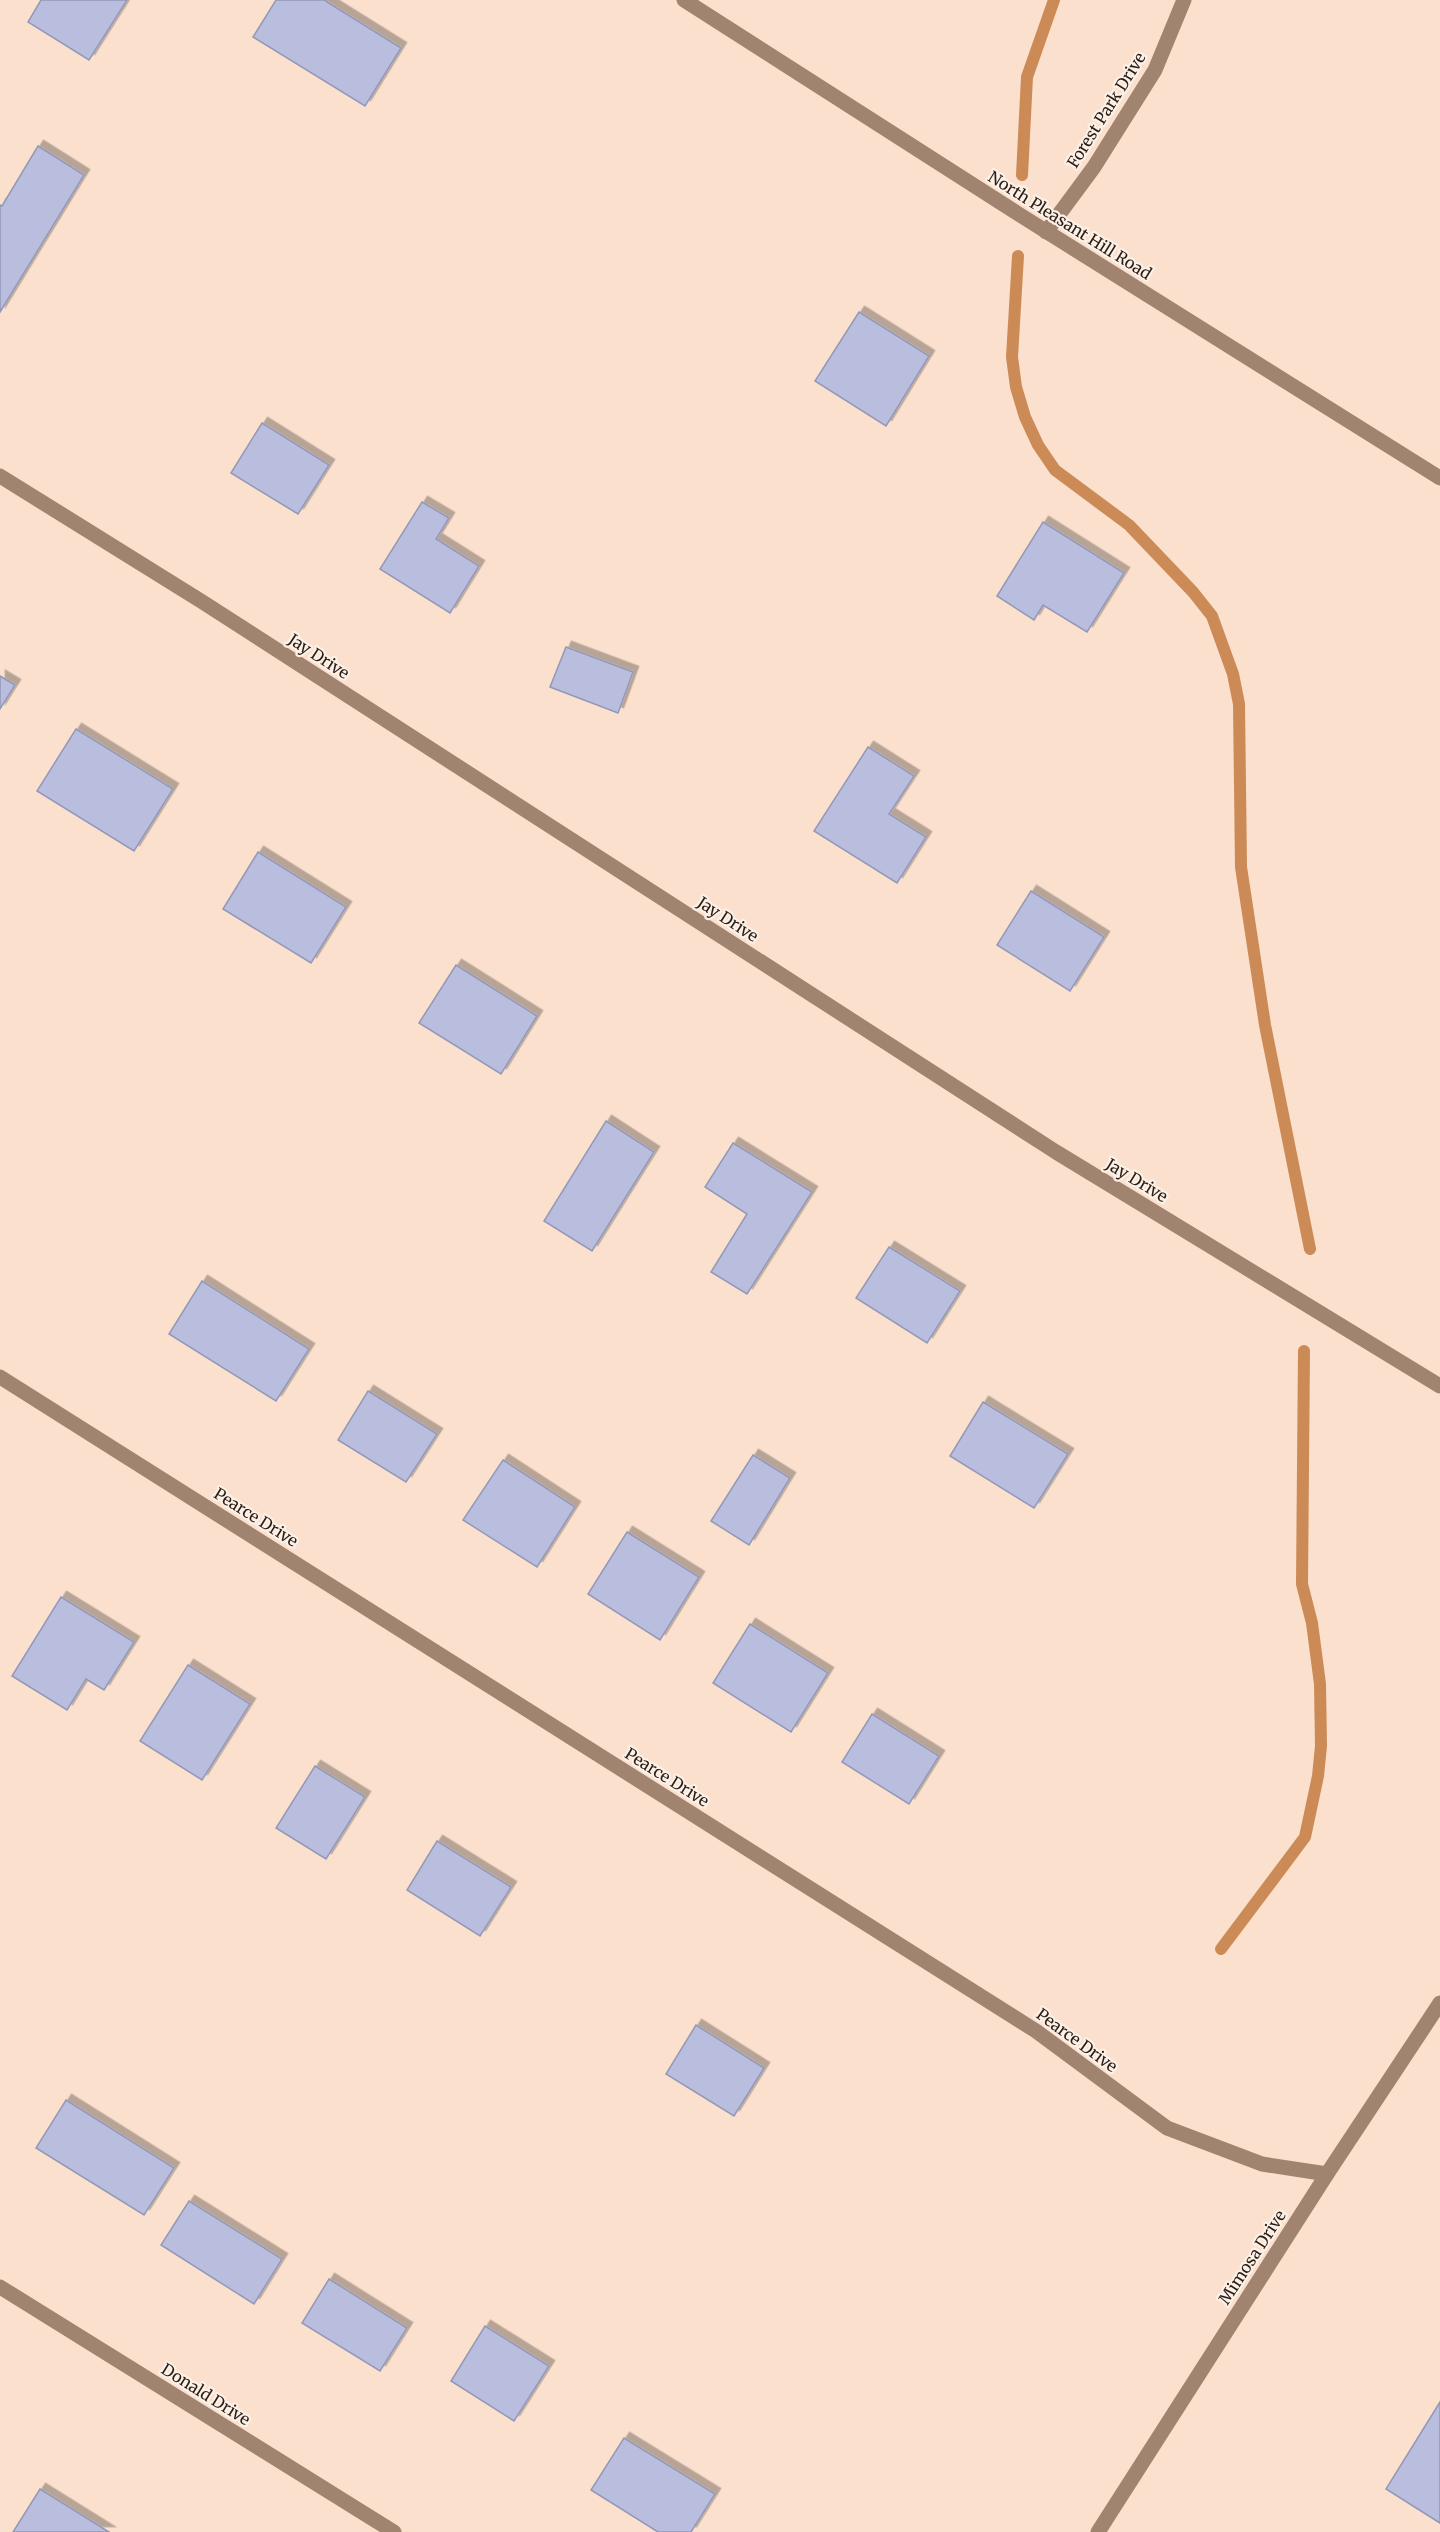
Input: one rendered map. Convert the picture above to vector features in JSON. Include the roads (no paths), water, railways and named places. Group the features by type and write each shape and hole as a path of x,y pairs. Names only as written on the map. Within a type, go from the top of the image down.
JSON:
{"street":[{"name":"North Pleasant Hill Road","path":"684,0 1046,232 1440,478"},
{"name":"Forest Park Drive","path":"1046,232 1094,167 1155,70 1184,0"},
{"name":"Jay Drive","path":"0,476 201,601 1056,1152 1440,1386"},
{"name":"Pearce Drive","path":"0,1377 1036,2031 1167,2128 1262,2164 1327,2174"},
{"name":"Mimosa Drive","path":"1098,2532 1327,2174 1440,2003"},
{"name":"Donald Drive","path":"0,2287 394,2532"}],"waterway":[{"path":"1022,175 1027,77 1054,0"},
{"path":"1018,256 1012,357 1016,387 1025,417 1038,445 1055,470 1129,525 1193,592 1212,616 1233,674 1239,704 1241,867 1265,1025 1310,1249"},
{"path":"1221,1949 1305,1837 1318,1776 1321,1746 1320,1684 1312,1623 1302,1584 1304,1351"}]}
